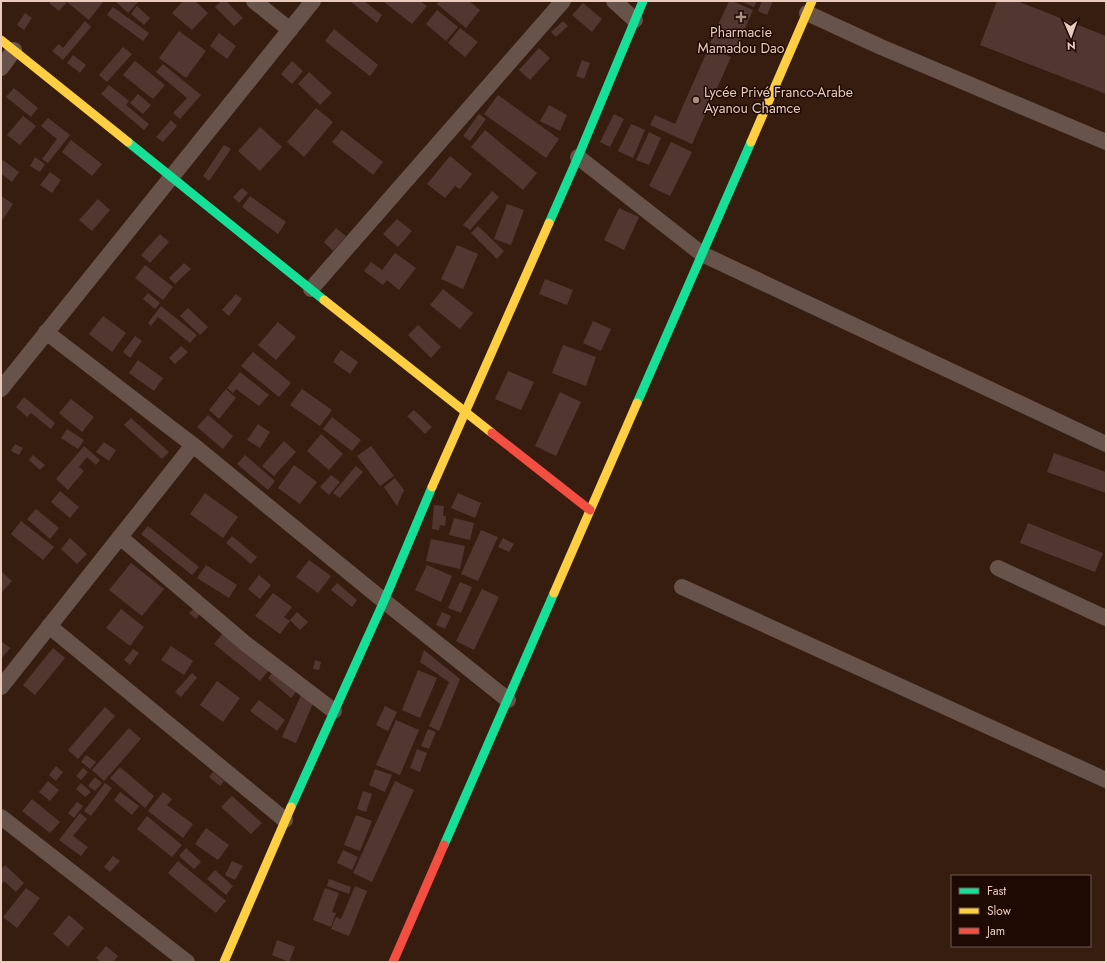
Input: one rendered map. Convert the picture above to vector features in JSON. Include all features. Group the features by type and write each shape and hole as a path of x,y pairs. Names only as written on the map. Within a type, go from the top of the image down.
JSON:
{"street":[{"path":"254,1 290,30"},
{"path":"1,389 313,1"},
{"path":"312,289 563,1"},
{"path":"614,1 635,20"},
{"path":"224,962 285,820 384,601 464,411 578,157 643,1"},
{"path":"393,962 810,7 881,47 1106,142"},
{"path":"1,40 172,178 590,510"},
{"path":"1,68 14,50"},
{"path":"578,157 702,254 1106,444"},
{"path":"46,332 193,445 508,700"},
{"path":"1,687 193,445"},
{"path":"120,537 246,644 334,711"},
{"path":"998,568 1106,618"},
{"path":"682,587 1106,780"},
{"path":"49,626 285,820"},
{"path":"1,817 187,962"}],"building":[{"path":"51,1 103,2 89,20 67,2 59,11 49,3"},
{"path":"115,1 139,1 128,13"},
{"path":"183,1 195,1 208,13 192,30 172,13"},
{"path":"221,1 226,1 243,18 234,26 215,7"},
{"path":"350,1 364,1 382,15 377,23"},
{"path":"420,1 427,6 412,24 384,2"},
{"path":"439,1 469,1 480,10 466,28 437,4"},
{"path":"729,1 753,10 734,54 710,43"},
{"path":"740,1 757,1 754,7"},
{"path":"762,1 773,1 767,15 758,11"},
{"path":"997,1 1017,1 1106,36 1106,94 980,45"},
{"path":"583,3 602,19 592,32 572,15"},
{"path":"137,6 150,18 144,25 131,14"},
{"path":"113,7 149,33 143,41 107,15"},
{"path":"437,10 458,27 446,41 426,24"},
{"path":"25,13 32,18 24,30 17,25"},
{"path":"85,21 91,27 63,60 52,51 59,44 63,48"},
{"path":"563,21 568,26 556,37 551,32"},
{"path":"460,28 478,42 465,57 448,43"},
{"path":"334,29 378,65 370,76 325,41"},
{"path":"179,31 206,51 186,78 159,58"},
{"path":"219,33 236,46 227,59 210,46"},
{"path":"123,47 132,54 107,82 99,75"},
{"path":"709,47 731,57 692,144 650,125 655,115 675,124"},
{"path":"539,48 550,58 530,80 519,70"},
{"path":"73,55 86,65 80,73 67,63"},
{"path":"582,60 590,63 584,79 576,76"},
{"path":"135,61 165,85 153,99 123,75"},
{"path":"292,61 303,71 292,84 281,74"},
{"path":"163,64 201,95 180,119 173,113 187,98 156,72"},
{"path":"309,72 332,93 320,105 298,84"},
{"path":"109,85 129,101 126,105 149,124 144,130 101,94"},
{"path":"14,88 38,108 31,117 6,97"},
{"path":"138,94 151,105 143,114 130,103"},
{"path":"498,95 559,139 546,158 484,114"},
{"path":"549,105 567,115 560,131 540,121"},
{"path":"316,108 333,122 304,157 287,142"},
{"path":"479,114 486,119 470,141 463,136"},
{"path":"614,114 624,119 610,147 600,142"},
{"path":"23,116 36,126 20,145 7,135"},
{"path":"48,118 70,135 48,163 42,159 57,139 41,126"},
{"path":"171,120 177,126 163,142 156,137"},
{"path":"631,124 645,130 633,158 618,151"},
{"path":"260,127 282,147 260,171 238,151"},
{"path":"342,130 383,162 373,175 332,142"},
{"path":"485,130 537,173 523,190 471,147"},
{"path":"649,132 661,138 649,165 636,160"},
{"path":"71,140 102,164 92,176 62,152"},
{"path":"671,142 692,152 670,196 649,186"},
{"path":"224,145 231,149 209,181 203,176"},
{"path":"450,156 472,174 460,189 455,186 445,198 427,184"},
{"path":"35,157 45,164 40,172 30,166"},
{"path":"3,160 19,172 12,182 1,174 1,163"},
{"path":"50,172 61,180 52,193 40,185"},
{"path":"242,188 248,193 239,203 233,197"},
{"path":"492,191 499,197 470,230 463,225"},
{"path":"1,196 13,204 1,222"},
{"path":"250,196 286,222 278,234 242,207"},
{"path":"98,199 110,210 92,231 79,220"},
{"path":"507,204 524,210 511,245 494,239"},
{"path":"619,208 639,217 624,250 604,240"},
{"path":"397,219 412,231 398,247 383,234"},
{"path":"478,226 504,251 497,259 471,233"},
{"path":"336,228 346,236 333,251 324,242"},
{"path":"160,234 169,242 150,263 141,255"},
{"path":"457,245 478,254 463,289 441,279"},
{"path":"395,253 416,268 399,290 387,280 383,285 364,271 371,262 382,270"},
{"path":"184,263 191,269 175,284 169,278"},
{"path":"145,265 173,287 163,300 135,278"},
{"path":"545,279 573,290 567,305 539,294"},
{"path":"443,289 473,313 460,329 430,305"},
{"path":"148,293 160,303 155,309 143,299"},
{"path":"236,294 242,299 229,316 222,310"},
{"path":"161,306 197,335 190,343 158,317 151,326 148,323"},
{"path":"188,308 208,327 200,335 180,316"},
{"path":"103,316 126,333 112,352 89,334"},
{"path":"593,321 611,329 601,351 583,343"},
{"path":"278,322 296,337 276,360 258,345"},
{"path":"418,325 441,347 431,358 408,335"},
{"path":"135,336 142,341 130,358 123,352"},
{"path":"563,345 596,357 586,386 552,373"},
{"path":"181,346 188,352 175,364 169,358"},
{"path":"341,350 358,362 350,374 333,362"},
{"path":"253,352 291,383 279,397 241,366"},
{"path":"138,360 163,378 154,391 129,373"},
{"path":"508,371 534,382 521,410 495,399"},
{"path":"240,372 269,395 259,406 236,389 233,393 227,388"},
{"path":"226,389 236,398 219,419 209,410"},
{"path":"302,389 332,410 320,426 290,405"},
{"path":"560,392 581,402 556,456 535,446"},
{"path":"24,397 55,423 51,429 31,413 27,417 16,407"},
{"path":"71,399 94,417 82,432 59,413"},
{"path":"414,410 432,427 425,434 407,416"},
{"path":"208,415 233,436 223,449 197,427"},
{"path":"332,417 361,440 352,451 323,429"},
{"path":"131,418 169,452 162,459 124,425"},
{"path":"258,424 270,432 260,448 247,440"},
{"path":"67,429 84,440 78,449 61,438"},
{"path":"321,434 343,454 329,470 307,451"},
{"path":"284,441 296,452 274,476 262,466"},
{"path":"104,442 116,450 109,461 96,452"},
{"path":"15,444 23,448 19,455 11,451"},
{"path":"84,446 100,460 96,465 87,457 79,467 84,471 68,490 56,479"},
{"path":"371,446 394,476 380,486 357,456"},
{"path":"1054,453 1106,472 1106,493 1047,472"},
{"path":"33,455 45,465 40,470 29,460"},
{"path":"245,455 275,481 268,490 237,464"},
{"path":"294,465 317,482 300,504 278,488"},
{"path":"356,466 363,472 340,498 333,493"},
{"path":"331,475 340,482 329,495 320,487"},
{"path":"395,478 404,490 397,506 384,487"},
{"path":"60,491 79,507 70,518 51,502"},
{"path":"205,493 238,517 223,538 190,514"},
{"path":"458,493 481,503 475,518 451,508"},
{"path":"434,505 444,506 443,516 446,516 445,526 440,525 439,530 432,529"},
{"path":"36,509 59,528 50,539 27,519"},
{"path":"454,518 474,523 470,540 449,535"},
{"path":"21,521 54,547 43,560 11,534"},
{"path":"1028,523 1103,553 1095,572 1020,543"},
{"path":"148,526 199,567 192,575 141,534"},
{"path":"481,530 498,537 478,581 461,574"},
{"path":"232,536 257,557 251,564 226,543"},
{"path":"70,538 87,554 77,564 61,549"},
{"path":"503,538 514,544 509,552 498,547"},
{"path":"431,539 465,546 460,569 426,561"},
{"path":"309,560 331,576 318,593 296,577"},
{"path":"131,563 164,589 142,616 109,590"},
{"path":"206,565 237,585 229,598 197,578"},
{"path":"427,565 452,576 441,602 415,590"},
{"path":"1,571 12,581 2,592 1,590"},
{"path":"259,575 271,585 260,599 248,589"},
{"path":"460,582 472,587 461,613 448,608"},
{"path":"337,583 357,600 352,607 331,590"},
{"path":"482,589 499,597 474,650 456,641"},
{"path":"273,593 292,607 284,617 290,621 280,634 255,616"},
{"path":"195,607 201,613 196,619 189,613"},
{"path":"121,609 144,627 130,646 106,628"},
{"path":"297,612 308,622 300,630 290,620"},
{"path":"442,612 451,616 445,629 436,625"},
{"path":"223,633 269,670 260,681 214,644"},
{"path":"1,641 10,648 1,659"},
{"path":"171,646 193,661 184,675 161,660"},
{"path":"53,648 65,658 35,695 23,685"},
{"path":"133,649 139,653 130,665 124,660"},
{"path":"424,650 460,679 439,731 429,726 449,682 420,662"},
{"path":"315,660 321,662 319,670 313,669"},
{"path":"418,670 437,678 420,718 402,710"},
{"path":"274,671 297,691 291,698 268,678"},
{"path":"192,673 197,678 181,697 175,692"},
{"path":"217,681 240,698 223,722 200,705"},
{"path":"301,695 314,701 296,743 282,737"},
{"path":"259,700 285,720 277,731 250,711"},
{"path":"385,706 397,712 388,731 376,725"},
{"path":"105,707 115,716 78,759 68,750"},
{"path":"396,720 419,730 400,775 376,765"},
{"path":"129,728 141,739 104,781 92,770"},
{"path":"428,729 436,732 429,749 421,746"},
{"path":"417,749 427,753 420,772 410,768"},
{"path":"86,755 96,762 90,769 81,762"},
{"path":"56,766 63,772 56,781 49,775"},
{"path":"120,767 154,796 145,808 110,778"},
{"path":"83,768 88,772 81,780 76,776"},
{"path":"375,769 392,775 385,792 369,785"},
{"path":"213,772 224,781 220,786 209,777"},
{"path":"95,777 102,783 95,791 88,786"},
{"path":"48,781 59,790 50,801 39,792"},
{"path":"395,781 414,790 372,882 353,873"},
{"path":"81,783 91,792 85,797 76,789"},
{"path":"105,783 112,788 91,816 84,811"},
{"path":"363,791 372,794 366,812 357,809"},
{"path":"120,792 139,806 132,815 114,800"},
{"path":"163,792 172,799 167,805 193,824 183,838 148,811"},
{"path":"232,796 262,823 251,834 221,807"},
{"path":"32,799 60,822 50,833 22,811"},
{"path":"77,802 83,806 74,818 68,813"},
{"path":"80,813 87,819 73,836 88,847 81,856 59,840"},
{"path":"356,815 372,821 360,851 344,845"},
{"path":"147,816 182,845 172,857 137,829"},
{"path":"206,828 229,845 218,860 195,844"},
{"path":"186,848 201,862 194,869 179,856"},
{"path":"343,850 358,857 352,870 337,863"},
{"path":"113,856 120,861 110,872 104,867"},
{"path":"178,861 226,901 216,913 168,873"},
{"path":"232,861 243,866 235,880 225,875"},
{"path":"5,865 24,883 16,892 4,881 1,885 1,869"},
{"path":"215,870 233,886 226,895 207,879"},
{"path":"329,879 351,887 349,894 327,886"},
{"path":"355,886 367,891 349,936 331,929 336,917 341,919"},
{"path":"26,888 40,898 17,928 3,917"},
{"path":"325,888 339,893 332,912 336,913 331,927 313,920"},
{"path":"69,915 84,928 68,947 53,934"},
{"path":"277,940 295,947 289,962 272,955"},
{"path":"106,946 118,956 113,962 101,962 96,958"}],"traffic: fast":[{"path":"549,223 643,1"},
{"path":"128,142 324,300"},
{"path":"637,403 751,142"},
{"path":"291,807 384,601 432,487"},
{"path":"444,845 554,593"}],"traffic: slow":[{"path":"751,142 812,1"},
{"path":"1,40 128,142"},
{"path":"432,487 549,223"},
{"path":"324,300 492,433"},
{"path":"554,593 637,403"},
{"path":"224,962 291,807"}],"traffic: jam":[{"path":"492,433 590,510"},
{"path":"393,962 444,845"}],"place":[{"name":"Pharmacie Mamadou Dao","path":"741,17"},
{"name":"Lycée Privé Franco-Arabe Ayanou Chamce","path":"696,100"}]}
